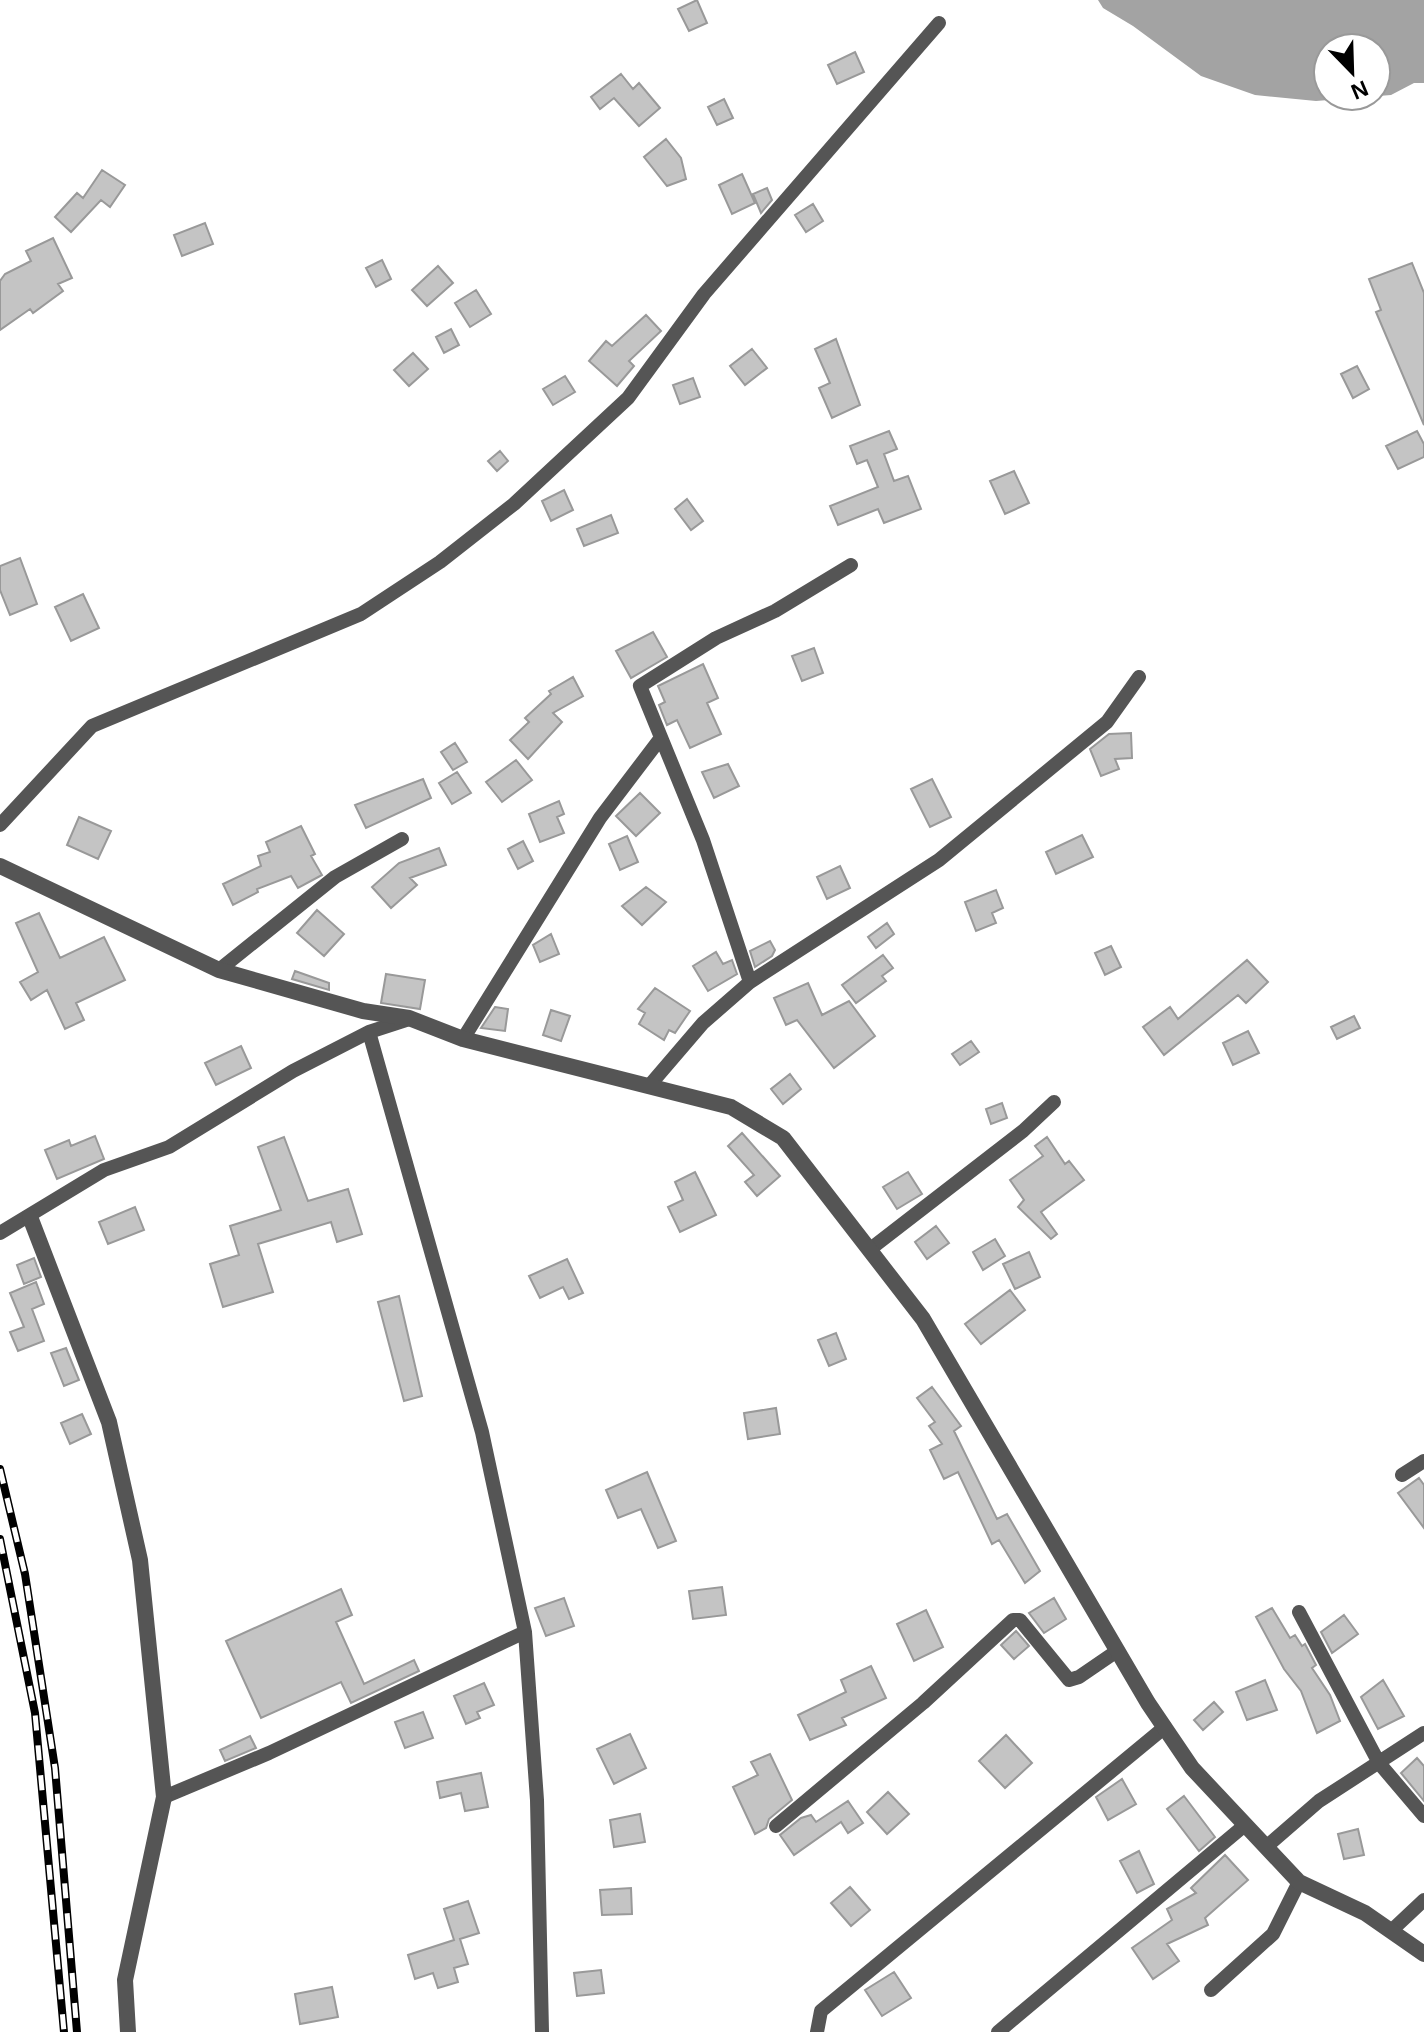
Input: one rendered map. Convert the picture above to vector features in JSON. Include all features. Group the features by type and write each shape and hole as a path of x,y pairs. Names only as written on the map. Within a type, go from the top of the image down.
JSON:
{"street":[{"path":"0,825 92,726 361,614 440,562 514,504 628,398 704,294 939,23"},
{"path":"750,982 703,840 640,686 716,638 775,611 851,565"},
{"path":"649,1086 703,1023 750,982 939,860 1107,722 1139,677"},
{"path":"463,1039 600,818 660,739"},
{"path":"219,970 335,877 402,839"},
{"path":"0,866 219,970 363,1011 409,1018 463,1039 731,1107 783,1138 923,1319 1117,1651 1192,1768 1299,1882 1365,1913 1424,1954"},
{"path":"0,1233 104,1170 169,1147 293,1071 369,1032 409,1018"},
{"path":"369,1032 482,1432 525,1632 537,1800 542,2032"},
{"path":"869,1250 1023,1131 1054,1102"},
{"path":"30,1217 109,1422 140,1560 164,1797 125,1980 128,2032"},
{"path":"1402,1475 1424,1461"},
{"path":"1299,1612 1379,1763 1424,1816"},
{"path":"776,1826 923,1703 1013,1620 1020,1620 1069,1680 1079,1677 1117,1651"},
{"path":"164,1797 269,1753 525,1632"},
{"path":"817,2032 821,2011 1165,1727"},
{"path":"1266,1847 1319,1801 1424,1733"},
{"path":"998,2032 1245,1825"},
{"path":"1211,1990 1273,1934 1299,1882"},
{"path":"1391,1931 1424,1900"}],"shaded area":[{"path":"1098,0 1424,0 1424,83 1414,83 1392,94 1392,32 1312,32 1312,101 1255,95 1201,76 1103,8"}],"building":[{"path":"697,0 707,23 689,31 678,9"},
{"path":"855,52 864,72 837,84 828,65"},
{"path":"621,74 633,89 639,83 660,108 639,126 614,98 600,109 591,97"},
{"path":"724,99 733,118 717,125 708,107"},
{"path":"666,139 681,158 686,179 667,186 644,157"},
{"path":"102,170 125,185 110,207 101,200 71,232 55,217 77,193 83,198"},
{"path":"742,174 755,203 732,214 719,185"},
{"path":"767,188 772,200 761,213 753,194"},
{"path":"813,204 823,221 806,232 795,215"},
{"path":"205,223 213,244 182,256 174,235"},
{"path":"53,238 72,278 58,284 63,291 33,313 30,309 0,330 0,281 5,274 31,261 26,251"},
{"path":"382,260 391,279 376,287 366,268"},
{"path":"1412,263 1424,293 1424,425 1376,312 1381,310 1369,279"},
{"path":"438,266 453,283 427,306 412,290"},
{"path":"476,290 491,314 470,327 455,303"},
{"path":"646,315 661,331 629,361 634,366 617,386 589,361 606,341 612,346"},
{"path":"451,329 459,345 444,353 436,337"},
{"path":"836,339 860,405 832,418 819,388 830,383 815,349"},
{"path":"752,349 767,368 745,385 730,366"},
{"path":"413,353 428,369 409,386 394,370"},
{"path":"1357,366 1369,389 1353,398 1341,374"},
{"path":"565,376 575,392 553,405 543,389"},
{"path":"693,378 700,397 680,404 673,385"},
{"path":"889,431 897,449 884,454 894,481 908,476 921,509 884,523 878,509 838,525 830,506 878,487 867,460 857,464 850,446"},
{"path":"1417,431 1424,444 1424,457 1398,469 1386,446"},
{"path":"500,451 508,461 497,471 488,461"},
{"path":"1014,471 1029,503 1005,514 990,481"},
{"path":"564,490 573,510 551,521 542,501"},
{"path":"687,499 703,521 691,530 675,509"},
{"path":"611,515 618,533 584,546 577,529"},
{"path":"20,558 37,604 10,615 0,590 0,566"},
{"path":"83,594 99,628 71,641 55,607"},
{"path":"653,632 667,657 631,678 616,651"},
{"path":"814,648 823,673 802,681 792,656"},
{"path":"703,664 718,698 707,703 721,734 690,748 677,720 667,725 659,705 665,702 658,686"},
{"path":"573,677 583,696 553,713 562,722 528,759 510,740 529,722 525,718 551,694 549,691"},
{"path":"1131,733 1132,758 1115,759 1119,769 1101,776 1090,749 1109,734"},
{"path":"455,743 467,762 453,770 441,752"},
{"path":"516,760 532,780 502,802 486,782"},
{"path":"728,764 739,786 714,798 702,772"},
{"path":"457,772 471,793 452,804 439,783"},
{"path":"423,779 431,798 366,828 355,805"},
{"path":"932,779 951,817 930,827 911,789"},
{"path":"640,793 660,813 636,836 616,816"},
{"path":"559,801 564,814 557,817 564,833 540,842 529,814"},
{"path":"79,817 111,831 98,859 67,845"},
{"path":"301,826 315,854 311,856 322,875 298,888 291,876 257,889 258,892 233,905 223,884 261,866 258,856 270,852 266,842"},
{"path":"1082,835 1093,857 1056,874 1046,852"},
{"path":"627,836 638,862 620,870 609,844"},
{"path":"523,841 533,861 518,869 508,849"},
{"path":"439,848 446,865 410,878 417,885 391,908 372,887 399,863"},
{"path":"840,866 850,888 827,899 817,877"},
{"path":"646,887 666,902 642,925 622,906"},
{"path":"996,890 1003,908 992,913 996,923 976,931 965,902"},
{"path":"317,910 344,934 324,956 297,933"},
{"path":"39,913 60,958 104,937 125,980 76,1003 84,1020 65,1029 47,990 31,1000 20,982 38,972 16,923"},
{"path":"887,923 894,934 876,948 868,937"},
{"path":"551,934 559,954 540,962 533,945"},
{"path":"770,941 775,950 772,956 755,967 750,951"},
{"path":"1111,946 1121,967 1105,975 1095,953"},
{"path":"716,952 723,964 732,960 737,974 708,991 693,966"},
{"path":"883,955 893,968 882,976 886,981 856,1003 842,985"},
{"path":"1247,960 1268,982 1246,1003 1238,995 1164,1055 1143,1027 1170,1007 1178,1019"},
{"path":"295,971 329,983 329,990 292,979"},
{"path":"386,974 425,980 420,1009 381,1003"},
{"path":"808,983 822,1015 849,1001 875,1036 834,1068 797,1020 786,1025 774,998"},
{"path":"655,988 690,1011 675,1033 669,1030 664,1040 639,1024 645,1013 638,1009"},
{"path":"495,1007 508,1009 505,1031 481,1028"},
{"path":"551,1010 570,1016 561,1041 543,1035"},
{"path":"1354,1016 1360,1028 1337,1039 1331,1027"},
{"path":"1248,1031 1259,1053 1233,1065 1223,1043"},
{"path":"971,1041 979,1052 960,1065 952,1054"},
{"path":"241,1046 251,1068 216,1085 205,1063"},
{"path":"790,1074 801,1089 783,1104 771,1089"},
{"path":"1002,1103 1007,1118 991,1124 986,1109"},
{"path":"742,1133 780,1176 757,1196 745,1182 754,1175 728,1146"},
{"path":"95,1136 104,1159 57,1179 45,1150 69,1140 71,1146"},
{"path":"284,1137 308,1201 348,1189 362,1234 337,1242 331,1222 258,1244 273,1292 223,1307 210,1264 239,1255 230,1226 281,1210 258,1147"},
{"path":"1047,1137 1065,1164 1069,1161 1084,1180 1041,1212 1057,1234 1051,1239 1018,1207 1024,1200 1010,1180 1043,1156 1035,1146"},
{"path":"695,1172 716,1215 680,1232 668,1207 683,1200 675,1182"},
{"path":"908,1172 922,1194 897,1209 883,1187"},
{"path":"135,1207 144,1230 108,1244 99,1222"},
{"path":"936,1226 949,1243 927,1259 915,1242"},
{"path":"995,1239 1005,1256 983,1270 973,1252"},
{"path":"1029,1252 1040,1277 1015,1289 1003,1264"},
{"path":"34,1258 41,1277 24,1284 17,1265"},
{"path":"567,1259 583,1293 569,1299 563,1287 540,1298 529,1276"},
{"path":"36,1282 44,1304 32,1309 44,1341 18,1351 10,1332 24,1327 10,1293"},
{"path":"1010,1290 1025,1310 981,1344 965,1324"},
{"path":"399,1296 422,1396 404,1401 378,1302"},
{"path":"836,1333 846,1359 829,1366 818,1340"},
{"path":"66,1348 79,1380 64,1386 51,1353"},
{"path":"932,1387 961,1426 954,1431 997,1519 1007,1514 1040,1571 1025,1583 999,1540 992,1544 958,1472 944,1479 930,1450 942,1444 929,1426 935,1422 917,1398"},
{"path":"776,1408 780,1434 748,1439 744,1413"},
{"path":"82,1414 91,1434 70,1444 61,1423"},
{"path":"647,1472 676,1541 658,1548 641,1509 618,1518 606,1490"},
{"path":"1419,1478 1424,1485 1424,1528 1398,1493"},
{"path":"722,1587 726,1615 693,1619 689,1591"},
{"path":"341,1589 352,1615 336,1622 364,1684 414,1660 419,1671 351,1703 341,1682 261,1718 226,1641"},
{"path":"564,1598 574,1626 546,1636 535,1608"},
{"path":"1054,1598 1066,1619 1044,1633 1029,1613"},
{"path":"1272,1608 1290,1638 1295,1635 1302,1646 1305,1644 1316,1665 1312,1668 1330,1695 1340,1721 1317,1733 1301,1691 1284,1669 1256,1617"},
{"path":"926,1610 943,1647 914,1661 897,1624"},
{"path":"1344,1615 1358,1634 1332,1653 1321,1632"},
{"path":"1016,1631 1029,1646 1014,1659 1001,1645"},
{"path":"871,1666 886,1698 842,1718 846,1725 810,1740 798,1715 846,1692 841,1680"},
{"path":"1265,1680 1277,1710 1247,1720 1236,1692"},
{"path":"1383,1680 1404,1716 1378,1729 1361,1697"},
{"path":"484,1683 494,1705 477,1712 480,1718 466,1724 454,1696"},
{"path":"1214,1702 1223,1712 1203,1730 1194,1720"},
{"path":"423,1712 433,1738 405,1748 395,1722"},
{"path":"630,1734 646,1768 614,1784 597,1749"},
{"path":"1006,1735 1032,1763 1005,1788 979,1761"},
{"path":"250,1736 256,1748 225,1761 220,1750"},
{"path":"770,1754 792,1800 769,1819 766,1828 755,1834 733,1787 758,1775 751,1762"},
{"path":"1417,1758 1424,1766 1424,1801 1401,1773"},
{"path":"481,1773 488,1807 465,1811 461,1793 440,1798 437,1782"},
{"path":"1122,1779 1136,1804 1108,1820 1096,1797"},
{"path":"888,1792 909,1814 887,1834 867,1812"},
{"path":"1184,1796 1215,1837 1199,1851 1167,1809"},
{"path":"848,1801 863,1823 848,1833 841,1822 794,1855 780,1835 801,1818 811,1815 816,1822"},
{"path":"640,1814 645,1842 614,1847 610,1820"},
{"path":"1358,1829 1364,1855 1344,1859 1338,1834"},
{"path":"1139,1851 1154,1884 1137,1893 1120,1861"},
{"path":"1225,1855 1248,1880 1205,1918 1208,1925 1167,1944 1179,1961 1153,1979 1132,1948 1172,1920 1167,1909 1196,1893 1191,1888"},
{"path":"850,1887 870,1910 851,1926 831,1903"},
{"path":"631,1888 632,1914 602,1915 600,1890"},
{"path":"468,1901 479,1933 460,1939 468,1964 454,1968 458,1982 438,1988 433,1973 415,1979 408,1955 454,1940 444,1909"},
{"path":"601,1970 604,1993 577,1996 574,1973"},
{"path":"894,1972 911,1998 882,2016 865,1990"},
{"path":"332,1987 338,2017 300,2024 295,1994"}],"railway":[{"path":"0,1469 25,1574 55,1768 77,2032"},
{"path":"0,1539 35,1713 64,2032"}]}
